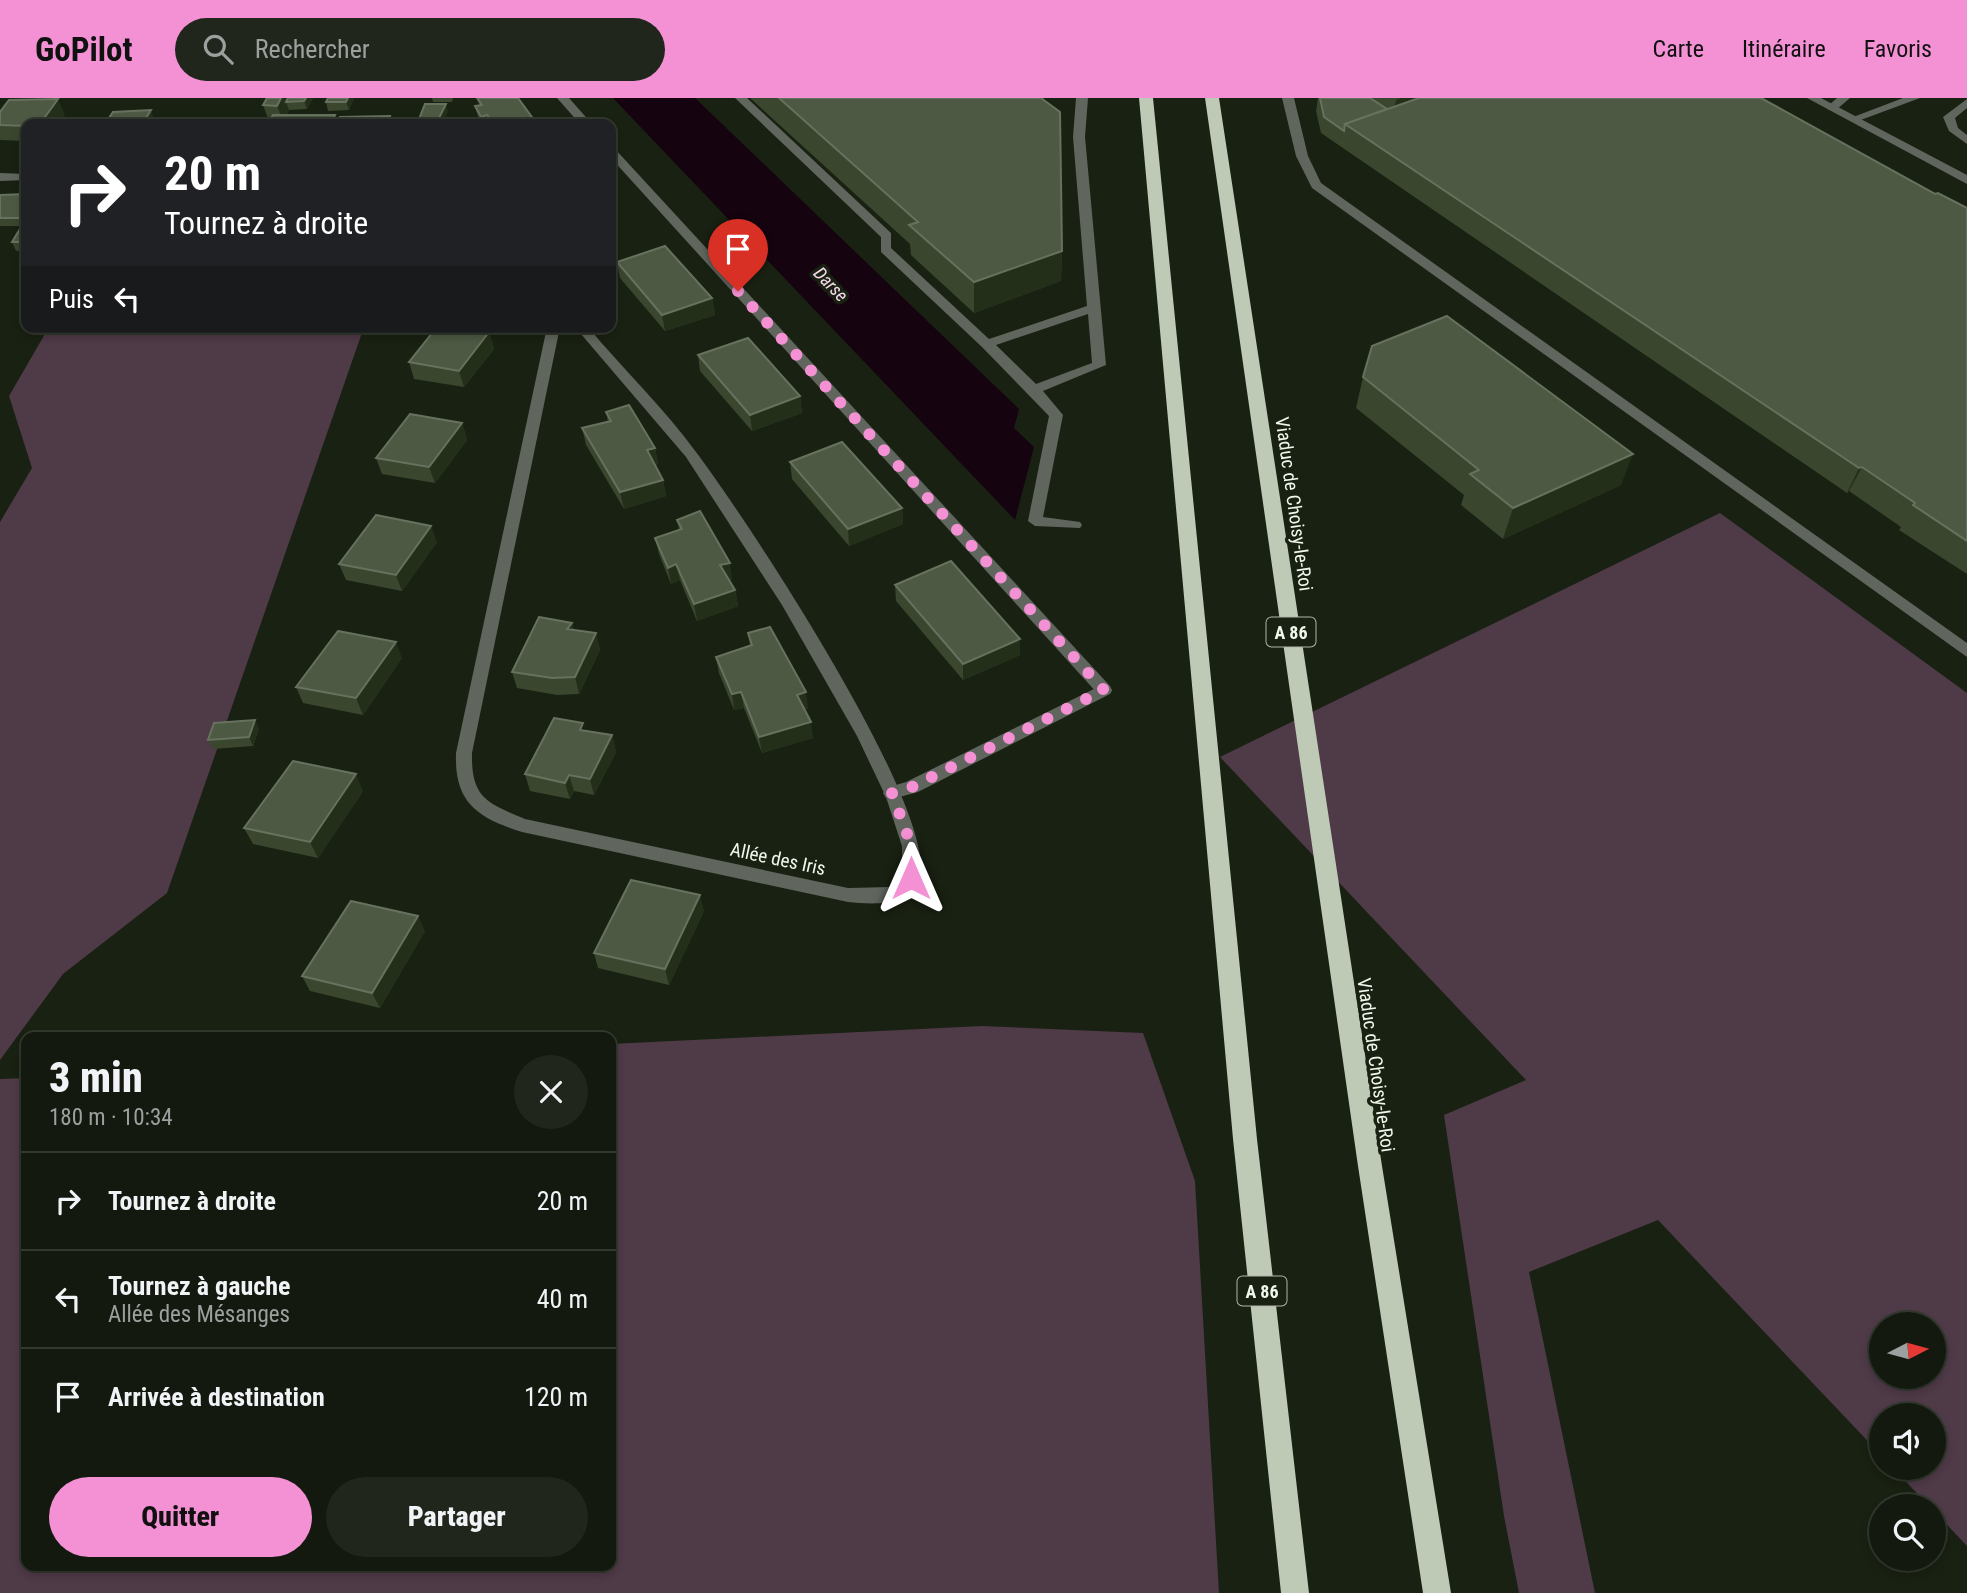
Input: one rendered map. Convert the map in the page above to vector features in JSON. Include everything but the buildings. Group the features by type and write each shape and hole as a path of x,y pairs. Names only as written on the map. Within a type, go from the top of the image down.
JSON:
{"highway":[{"name":"A 86","path":"1146,98 1247,1152 1295,1593"},
{"name":"Viaduc de Choisy-le-Roi","path":"1212,98 1370,1166 1437,1593"}],"street":[{"path":"562,98 581,119"},
{"path":"740,98 887,236 885,249 987,344 1056,415 1035,521 1074,525"},
{"path":"1034,390 1099,365 1079,136 1082,98"},
{"path":"1288,98 1302,156 1316,185 1967,651"},
{"path":"1814,98 1967,180"},
{"path":"1832,108 1844,98"},
{"path":"1854,119 1914,98"},
{"path":"1967,102 1949,117 1953,129 1967,141"},
{"path":"616,156 1104,690 912,787 892,793"},
{"path":"0,177 21,177"},
{"path":"987,344 1094,308"},
{"name":"Allée des Iris","path":"553,333 464,753 462,776 472,799 486,809 522,825 848,895 894,894 905,887 911,878 913,850 892,793 839,687 694,458 585,333"}],"shaded area":[{"path":"46,333 362,333 167,893 63,974 0,1060 0,522 32,468 9,396"},
{"path":"1720,513 1967,693 1967,1546 1946,1524 1946,1494 1918,1494 1904,1480 1946,1480 1946,1403 1869,1403 1869,1442 1658,1220 1529,1272 1595,1593 1519,1593 1504,1516 1444,1115 1526,1080 1220,757"},
{"path":"982,1026 1143,1033 1195,1181 1219,1593 0,1593 0,1079 21,1078 21,1571 616,1571 616,1044"}],"water":[{"name":"Darse","path":"613,98 695,98 1019,409 1014,428 1034,447 1015,520"}],"route":[{"path":"738,291 1104,690 912,787 892,793 913,850 911,878"}]}
